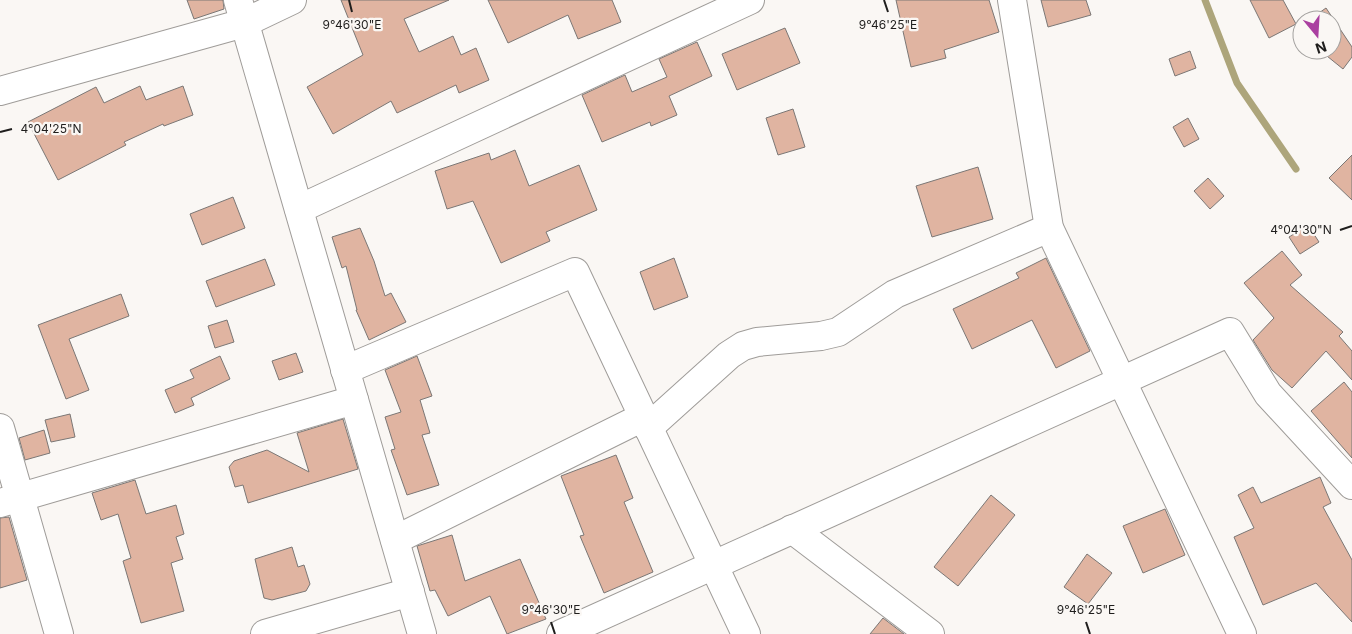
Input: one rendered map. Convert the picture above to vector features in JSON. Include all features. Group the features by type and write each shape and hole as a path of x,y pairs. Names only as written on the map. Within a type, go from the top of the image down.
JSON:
{"street":[{"path":"0,91 241,12 292,0"},
{"path":"299,209 750,0"},
{"path":"1012,0 1049,228 1242,634"},
{"path":"241,12 422,634"},
{"path":"395,540 646,422 729,355 743,346 757,342 821,336 838,332 895,294 1049,228"},
{"path":"345,370 575,272 746,634"},
{"path":"561,634 1230,332 1268,394 1352,485"},
{"path":"10,500 354,400"},
{"path":"0,428 10,500 59,634"},
{"path":"792,529 930,634"},
{"path":"265,634 410,592"}],"building":[{"path":"187,0 223,0 224,9 194,19"},
{"path":"341,0 449,0 404,19 419,52 453,36 461,55 476,48 489,80 459,93 456,85 397,113 391,101 333,134 307,87 363,55"},
{"path":"488,0 612,0 621,22 578,39 568,15 508,43"},
{"path":"896,0 989,0 999,32 944,50 946,58 911,67"},
{"path":"1041,0 1086,0 1091,15 1048,27"},
{"path":"1250,0 1283,0 1292,17 1292,26 1269,38"},
{"path":"785,28 800,63 737,90 722,54"},
{"path":"1342,32 1352,47 1352,57 1343,69 1332,60 1342,60"},
{"path":"697,42 712,76 669,96 677,115 651,126 650,122 602,142 582,95 625,75 632,92 667,77 659,59"},
{"path":"1190,51 1196,68 1175,76 1169,59"},
{"path":"140,86 146,100 183,86 193,115 164,126 163,124 124,142 126,145 58,180 28,122 96,87 104,103"},
{"path":"793,109 805,147 778,155 766,118"},
{"path":"1188,118 1199,139 1184,147 1173,127"},
{"path":"515,150 529,186 579,165 597,210 546,232 550,241 501,263 473,201 447,209 435,171 489,153 491,160"},
{"path":"1352,155 1352,200 1329,178"},
{"path":"978,167 993,219 932,237 916,186"},
{"path":"1208,178 1224,196 1210,209 1194,191"},
{"path":"233,197 245,228 202,245 190,214"},
{"path":"1308,225 1319,242 1300,254 1289,237"},
{"path":"360,228 374,261 385,296 391,293 406,322 369,340 356,310 346,266 342,268 332,237"},
{"path":"1282,251 1302,275 1290,285 1343,332 1339,336 1352,351 1352,380 1326,351 1292,388 1272,370 1253,340 1274,318 1244,283"},
{"path":"674,258 688,297 654,310 640,272"},
{"path":"1046,258 1090,351 1056,368 1032,320 972,349 953,309 1019,278 1016,273"},
{"path":"265,259 275,285 216,307 206,281"},
{"path":"121,294 129,316 69,339 89,390 66,399 38,325"},
{"path":"227,320 234,342 215,348 208,326"},
{"path":"296,353 303,372 279,380 272,361"},
{"path":"220,356 230,379 191,398 194,405 175,413 165,390 194,378 190,370"},
{"path":"417,356 432,396 420,400 430,433 422,435 439,485 407,495 391,450 395,449 385,417 401,412 385,370"},
{"path":"1344,382 1352,392 1352,458 1311,411"},
{"path":"70,414 75,437 51,442 45,420"},
{"path":"343,419 358,469 248,503 243,485 235,487 229,467 234,461 267,450 309,472 297,433"},
{"path":"44,430 50,453 25,460 19,438"},
{"path":"616,455 633,498 624,502 653,572 604,593 580,536 584,535 561,476"},
{"path":"1320,477 1331,503 1323,507 1352,560 1352,622 1316,583 1263,605 1234,537 1254,528 1238,495 1253,487 1261,503"},
{"path":"135,480 146,514 176,505 184,534 176,537 183,559 171,563 184,611 141,623 123,561 131,558 118,514 101,520 92,493"},
{"path":"991,495 1015,515 958,586 934,567"},
{"path":"1165,509 1185,555 1143,573 1123,526"},
{"path":"9,517 27,580 0,588 0,518"},
{"path":"452,535 465,581 520,559 546,619 507,634 490,596 448,616 435,590 430,591 417,546"},
{"path":"292,547 298,567 304,565 310,584 306,591 272,600 264,598 255,559"},
{"path":"1087,554 1112,573 1088,604 1064,587"},
{"path":"883,618 904,634 870,634"}],"waterway":[{"path":"1205,0 1237,83 1296,169"}]}
